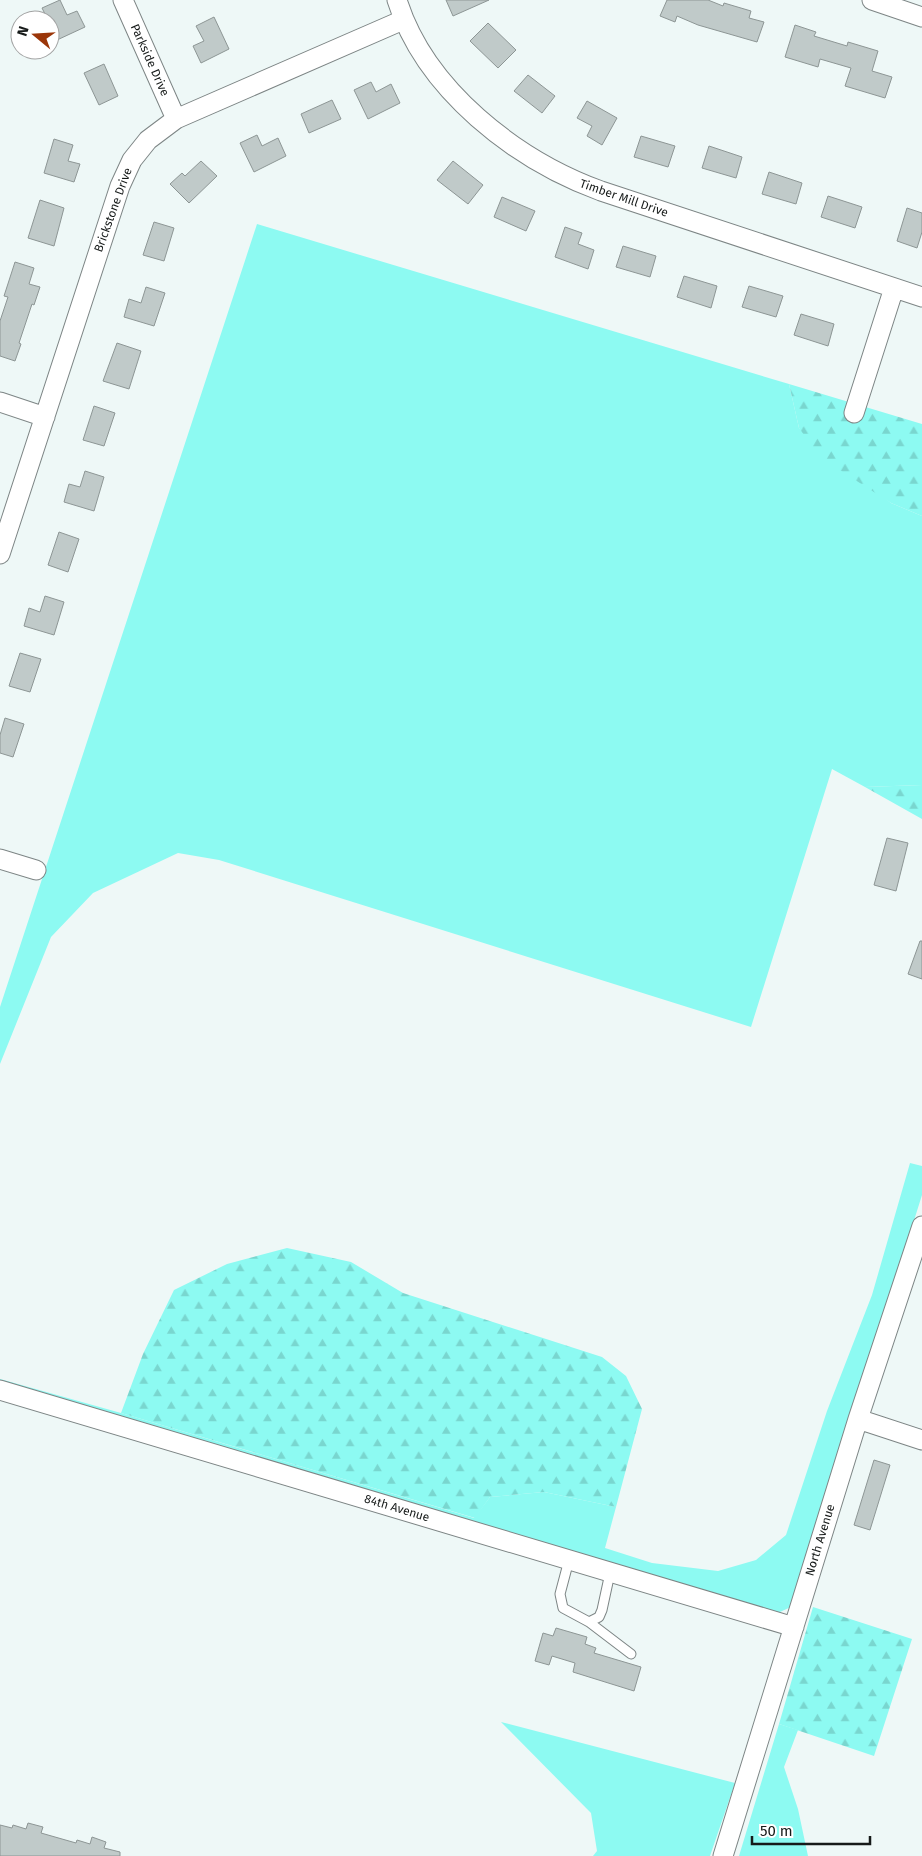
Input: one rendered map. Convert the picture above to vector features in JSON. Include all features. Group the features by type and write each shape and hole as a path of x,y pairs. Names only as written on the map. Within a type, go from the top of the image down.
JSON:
{"street":[{"name":"Parkside Drive","path":"123,0 176,119"},
{"name":"Timber Mill Drive","path":"396,0 403,20 428,62 456,97 494,132 533,160 601,191 922,297"},
{"path":"873,0 922,16"},
{"name":"Brickstone Drive","path":"0,554 120,186 132,160 148,140 176,119 403,20"},
{"path":"854,413 894,288"},
{"path":"0,402 45,417"},
{"path":"0,859 36,870"},
{"name":"North Avenue","path":"723,1856 858,1419 922,1226"},
{"name":"84th Avenue","path":"0,1390 794,1627"},
{"path":"858,1419 922,1440"}],"lane":[{"path":"569,1560 560,1594 563,1608 589,1622 631,1654"},
{"path":"589,1622 599,1618 610,1572"}],"green space":[{"path":"257,224 789,384 799,428 891,503 922,516 922,785 865,787 832,769 751,1027 219,860 178,853 93,893 51,937 0,1064 0,1007"},
{"path":"789,384 922,424 922,516 891,503 821,458 799,428"},
{"path":"922,785 922,819 865,787"},
{"path":"910,1163 922,1166 922,1195 793,1606 769,1617 0,1382 0,1379 121,1413 474,1518 490,1497 544,1492 616,1507 605,1548 652,1563 718,1571 756,1560 786,1535 827,1411 872,1295"},
{"path":"287,1248 351,1262 403,1293 602,1357 626,1376 642,1409 616,1507 544,1492 490,1497 475,1518 121,1413 143,1354 174,1290 227,1264"},
{"path":"813,1607 912,1639 874,1756 779,1724"},
{"path":"501,1722 735,1783 710,1856 593,1856 597,1851 591,1813"},
{"path":"779,1724 798,1730 784,1767 798,1809 808,1856 739,1856"}],"building":[{"path":"60,0 67,15 77,11 85,27 60,39 60,10 43,10 42,8"},
{"path":"446,0 489,0 453,16"},
{"path":"667,0 708,0 723,6 724,3 751,11 749,18 764,22 757,42 698,25 677,16 675,22 660,16"},
{"path":"214,17 229,49 201,63 193,46 204,41 196,26"},
{"path":"488,23 516,50 498,68 470,41"},
{"path":"795,25 816,32 814,36 847,46 848,42 878,51 872,71 892,77 885,98 845,86 851,68 820,59 818,67 785,57"},
{"path":"104,64 118,96 99,105 84,73"},
{"path":"528,75 555,96 542,113 514,91"},
{"path":"371,82 376,92 391,84 400,103 368,119 354,90"},
{"path":"332,100 341,119 309,133 301,114"},
{"path":"587,101 617,118 602,145 587,136 592,126 577,118"},
{"path":"257,135 262,146 278,138 286,156 254,172 240,143"},
{"path":"641,136 675,146 668,167 634,157"},
{"path":"54,139 73,145 68,161 80,164 74,182 44,173"},
{"path":"709,146 742,157 736,178 702,168"},
{"path":"201,161 217,176 189,203 170,184 182,173 185,176"},
{"path":"453,161 483,185 468,204 437,180"},
{"path":"769,172 802,183 796,204 762,194"},
{"path":"828,196 862,207 855,228 821,217"},
{"path":"502,197 535,211 526,231 494,217"},
{"path":"40,200 64,208 54,246 28,238"},
{"path":"907,208 922,213 922,232 917,248 897,241"},
{"path":"154,222 174,228 164,261 143,255"},
{"path":"565,227 582,233 578,244 594,250 588,269 555,257"},
{"path":"623,246 656,256 650,277 616,267"},
{"path":"15,262 34,268 29,284 40,287 34,305 32,304 15,361 0,356 0,321 8,297 4,296"},
{"path":"684,276 717,286 711,308 677,297"},
{"path":"749,286 783,296 776,317 742,307"},
{"path":"146,287 165,293 154,326 124,317 129,299 141,303"},
{"path":"801,314 834,324 828,346 794,335"},
{"path":"117,343 141,351 129,389 103,381"},
{"path":"94,406 115,413 104,446 83,440"},
{"path":"85,471 104,477 94,511 64,502 69,484 80,487"},
{"path":"59,532 79,539 68,572 48,565"},
{"path":"45,596 64,602 54,635 24,626 29,608 40,612"},
{"path":"20,653 41,659 30,692 9,686"},
{"path":"5,718 24,724 13,757 0,753 0,735"},
{"path":"887,838 908,843 896,891 874,885"},
{"path":"920,941 922,941 922,979 908,974"},
{"path":"874,1460 890,1465 870,1530 854,1525"},
{"path":"556,1628 587,1637 585,1644 596,1648 594,1653 641,1667 634,1691 573,1672 575,1663 552,1656 549,1665 535,1661 543,1633 553,1636"},
{"path":"28,1823 43,1827 41,1833 76,1843 77,1840 90,1844 92,1837 106,1842 104,1848 120,1852 120,1856 0,1856 0,1825 12,1828 13,1825 26,1829"}]}
